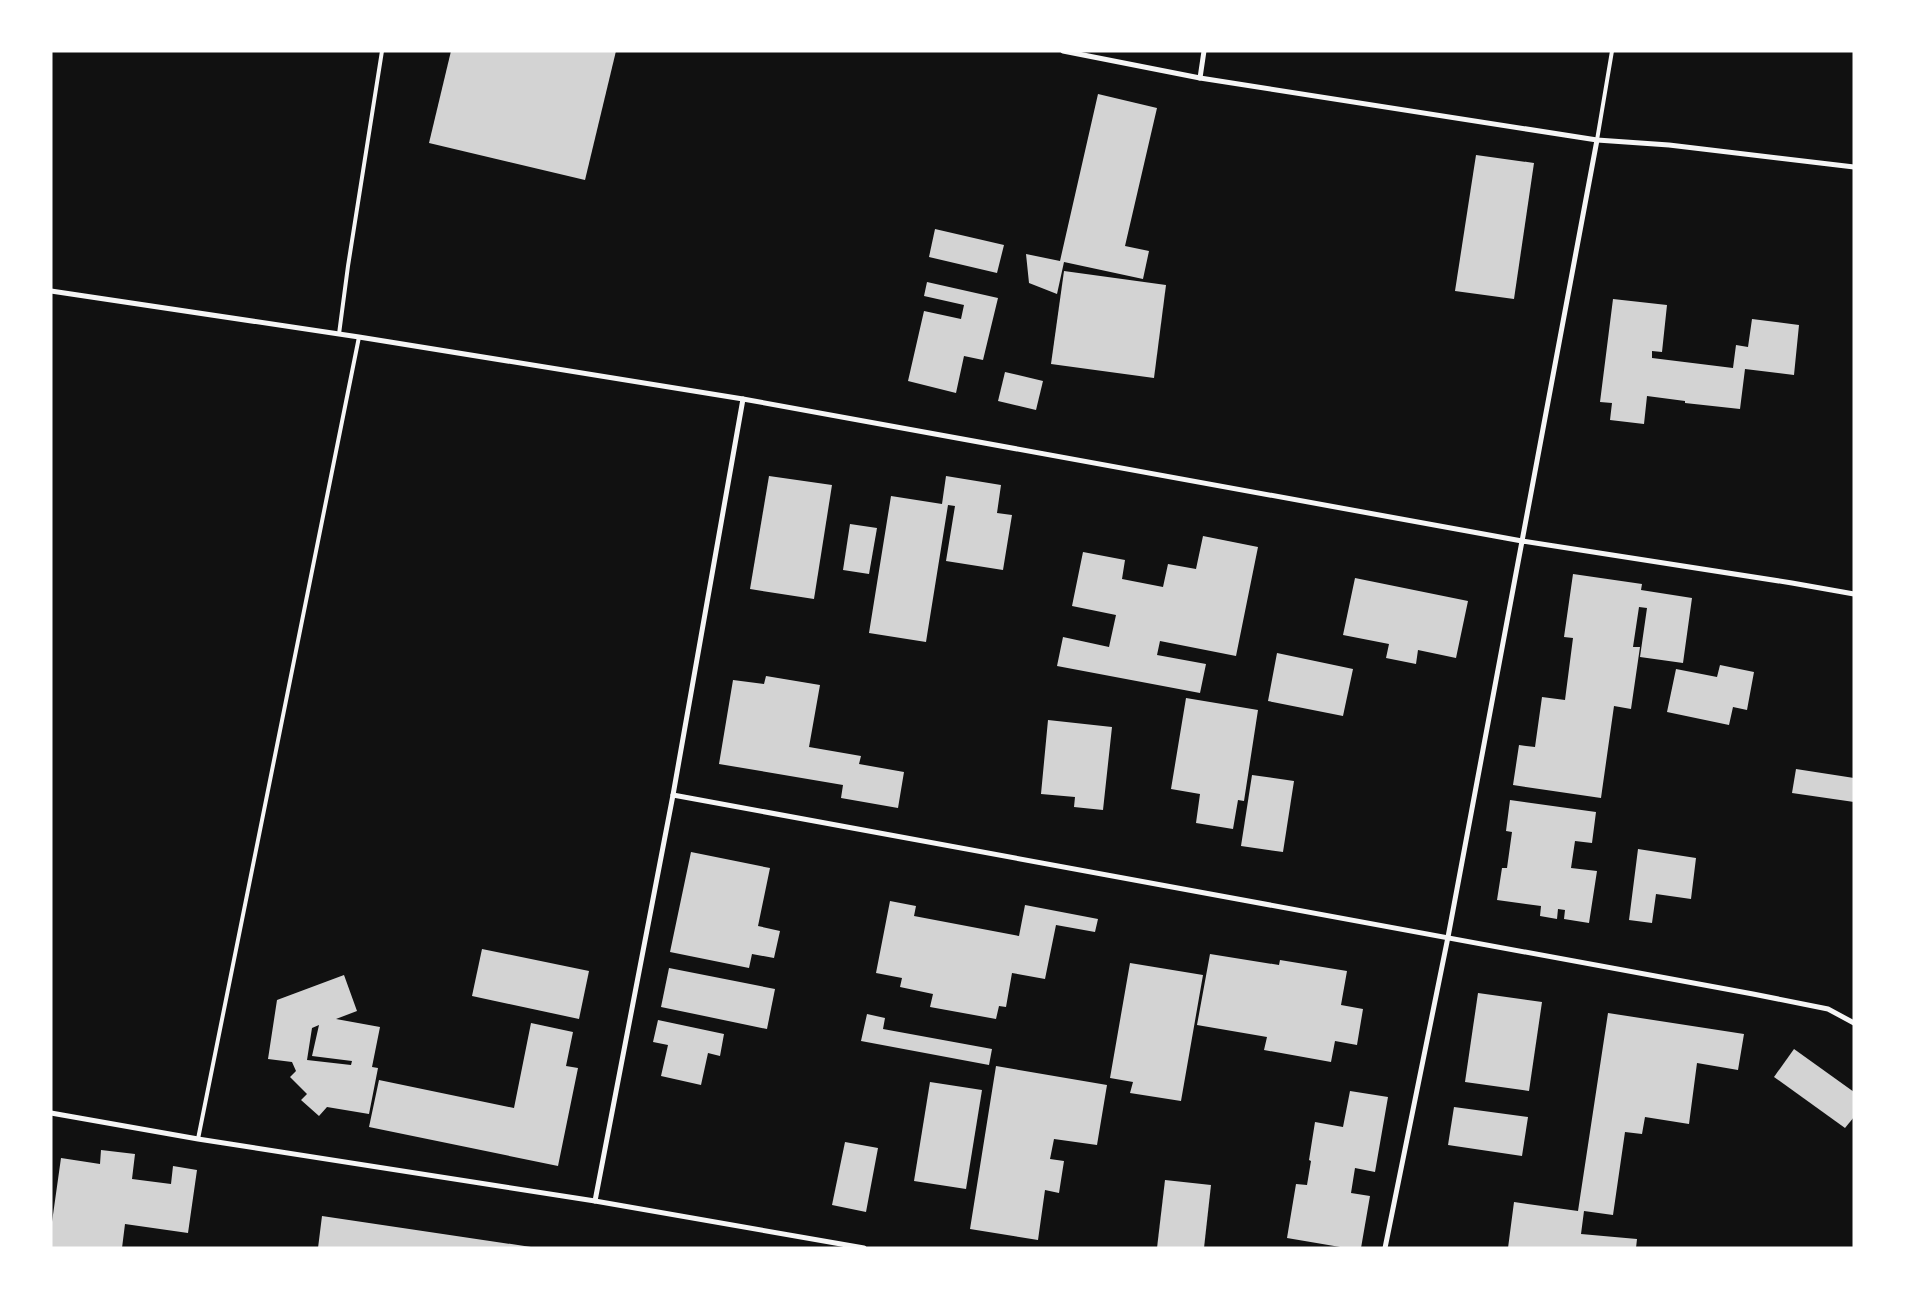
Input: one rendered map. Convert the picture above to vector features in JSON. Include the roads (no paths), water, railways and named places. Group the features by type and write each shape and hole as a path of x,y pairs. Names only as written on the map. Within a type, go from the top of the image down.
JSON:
{"street":[{"path":"1063,51 1200,78 1597,140 1669,145 1854,166"},
{"path":"1200,78 1204,51"},
{"path":"1385,1248 1448,937 1597,140"},
{"path":"51,290 340,334 743,399 1522,541 1792,582 1854,594"},
{"path":"595,1201 673,795 743,399"},
{"path":"673,795 1448,937 1828,1009 1854,1023"},
{"path":"51,1113 198,1139 595,1201 864,1248"}],"lane":[{"path":"340,334 348,266 382,51"},
{"path":"1597,140 1612,51"},
{"path":"198,1139 359,337"}]}
